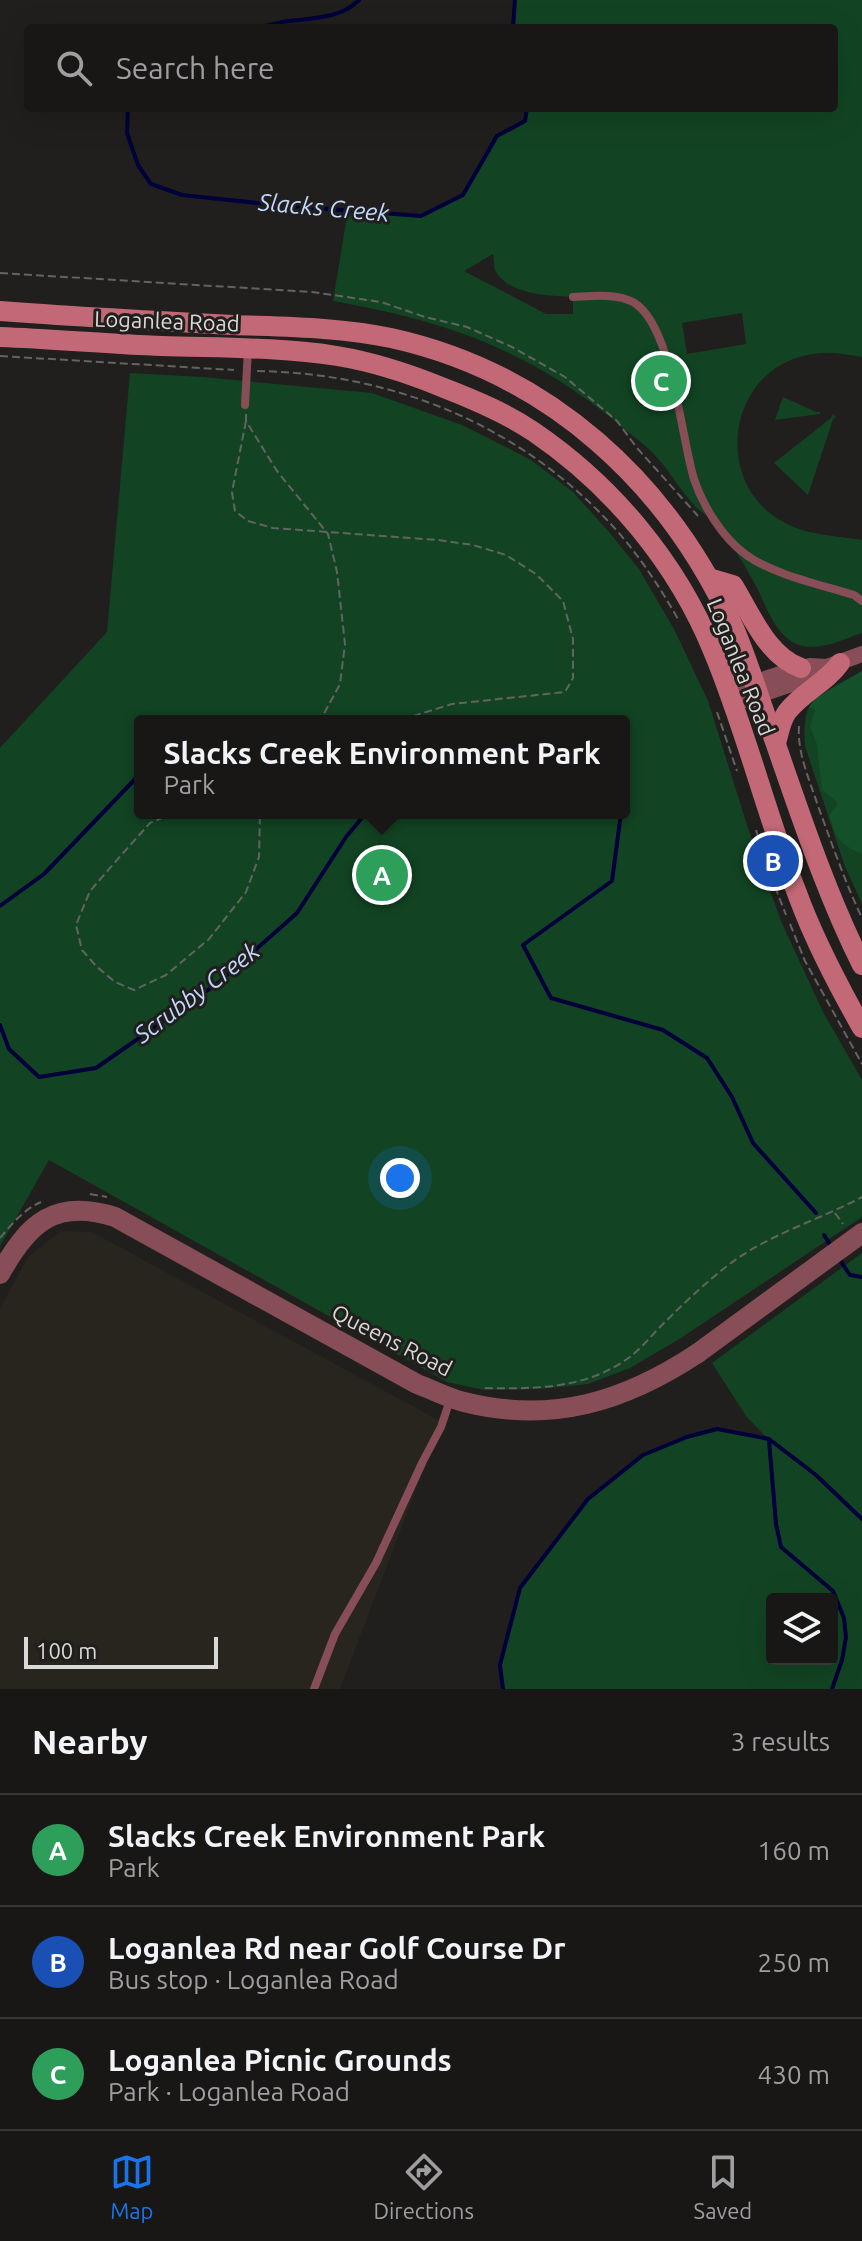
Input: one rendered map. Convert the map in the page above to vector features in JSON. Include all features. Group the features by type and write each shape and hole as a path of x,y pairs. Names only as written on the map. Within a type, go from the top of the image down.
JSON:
{"main road":[{"name":"Loganlea Road","path":"0,311 316,327 393,339 485,369 540,398 598,441 650,495 709,578 735,631 827,888 862,965"},
{"name":"Loganlea Road","path":"0,337 248,349 337,356 382,366 477,401 533,431 580,467 621,507 657,550 694,610 712,649 726,701 797,896 862,1028"},
{"path":"709,578 733,585 779,656 788,664 801,668"},
{"path":"776,743 786,713 832,675 834,665"}],"street":[{"path":"757,689 812,677 862,654"},
{"path":"726,701 801,668 834,665"},
{"name":"Queens Road","path":"0,1274 25,1234 40,1222 75,1210 95,1211 115,1217 417,1384 451,1397 503,1410 544,1411 587,1404 628,1392 664,1375 862,1233"}],"lane":[{"path":"573,297 616,296 635,303 646,313 661,342 694,479 706,507 728,538 745,554 768,567 854,595 862,601"},
{"path":"245,405 248,349"},
{"path":"314,1689 335,1634 398,1519 441,1427 451,1397"}],"path":[{"path":"0,356 278,371 361,381 400,392 472,422 522,448 574,487 608,521 643,564 684,628"},
{"path":"245,405 246,421 232,492 235,511 248,521 273,528 328,534 389,535 473,545 506,555 536,574 563,601 573,639 573,678 565,692 452,704 416,715"},
{"path":"246,421 277,471 328,534 337,572 345,644 340,684 323,715"},
{"path":"726,701 740,780"},
{"path":"794,706 802,714 798,741 812,789 845,881 862,918"},
{"path":"160,819 150,823 90,891 76,925 82,950 96,966 115,982 134,990 166,975 209,939 246,892 259,857 260,819"},
{"path":"753,822 765,861 805,961 862,1064"},
{"path":"87,1194 111,1198"},
{"path":"479,1388 531,1389 566,1385 601,1373 628,1359 692,1295 732,1262 767,1240 835,1212 862,1197"},
{"path":"0,1238 24,1213 43,1201"}],"shaded area":[{"path":"61,1231 92,1232 442,1422 340,1689 0,1689 0,1308 29,1256"}],"green space":[{"path":"515,0 862,0 862,357 814,354 780,366 759,383 745,406 738,431 739,458 746,483 762,506 794,527 862,540 862,633 814,647 796,644 787,638 773,621 738,554 714,522 689,499 658,458 615,421 549,374 516,356 448,329 333,301 348,210 421,216 463,195 497,136 525,121 526,112 838,112 838,24 513,24","holes":["493,254 495,270 502,280 520,290 573,297 573,314 546,314 464,271","742,313 746,344 687,354 682,323"]},
{"path":"130,373 372,393 462,425 531,460 573,492 639,569 675,631 708,701 781,921 823,1012 862,1080 862,1217 681,1338 630,1368 588,1384 541,1389 484,1390 447,1382 49,1160 0,1246 0,748 107,632"},
{"path":"783,397 820,412 820,414 775,420"},
{"path":"833,414 836,417 808,495 774,463"},
{"path":"862,671 862,904 844,864 804,737 806,716 812,702"},
{"path":"862,671 862,854 844,844 829,816 838,803 822,790 817,744 810,726 815,710 809,707 816,698"},
{"path":"862,1253 862,1689 503,1689 500,1665 520,1588 588,1499 643,1455 687,1437 717,1429 767,1438 746,1416 712,1363"}],"waterway":[{"name":"Slacks Creek","path":"274,24 333,15 359,0"},
{"name":"Slacks Creek","path":"513,24 515,0"},
{"name":"Slacks Creek","path":"128,112 127,133 138,165 151,184 182,195 421,216 463,195 497,136 525,121 526,112"},
{"name":"Scrubby Creek","path":"0,906 44,874 134,780"},
{"name":"Scrubby Creek","path":"0,1025 9,1049 39,1077 96,1068 218,983 297,913 361,819"},
{"name":"Scrubby Creek","path":"620,819 612,881 523,945 551,998 663,1030 707,1058 732,1097 753,1143 816,1213"},
{"name":"Scrubby Creek","path":"824,1235 831,1246"},
{"name":"Scrubby Creek","path":"838,1257 850,1275 862,1277"},
{"name":"Scrubby Creek","path":"503,1689 500,1665 520,1588 588,1499 643,1455 717,1429 769,1439 816,1475 862,1519"},
{"path":"769,1440 776,1524 781,1547 833,1591 844,1618 846,1637 832,1689"}],"place":[{"name":"Loganlea Picnic Grounds","path":"661,381"},
{"name":"Loganlea Rd near Golf Course Dr","path":"773,861"},
{"name":"Slacks Creek Environment Park","path":"382,875"}]}
